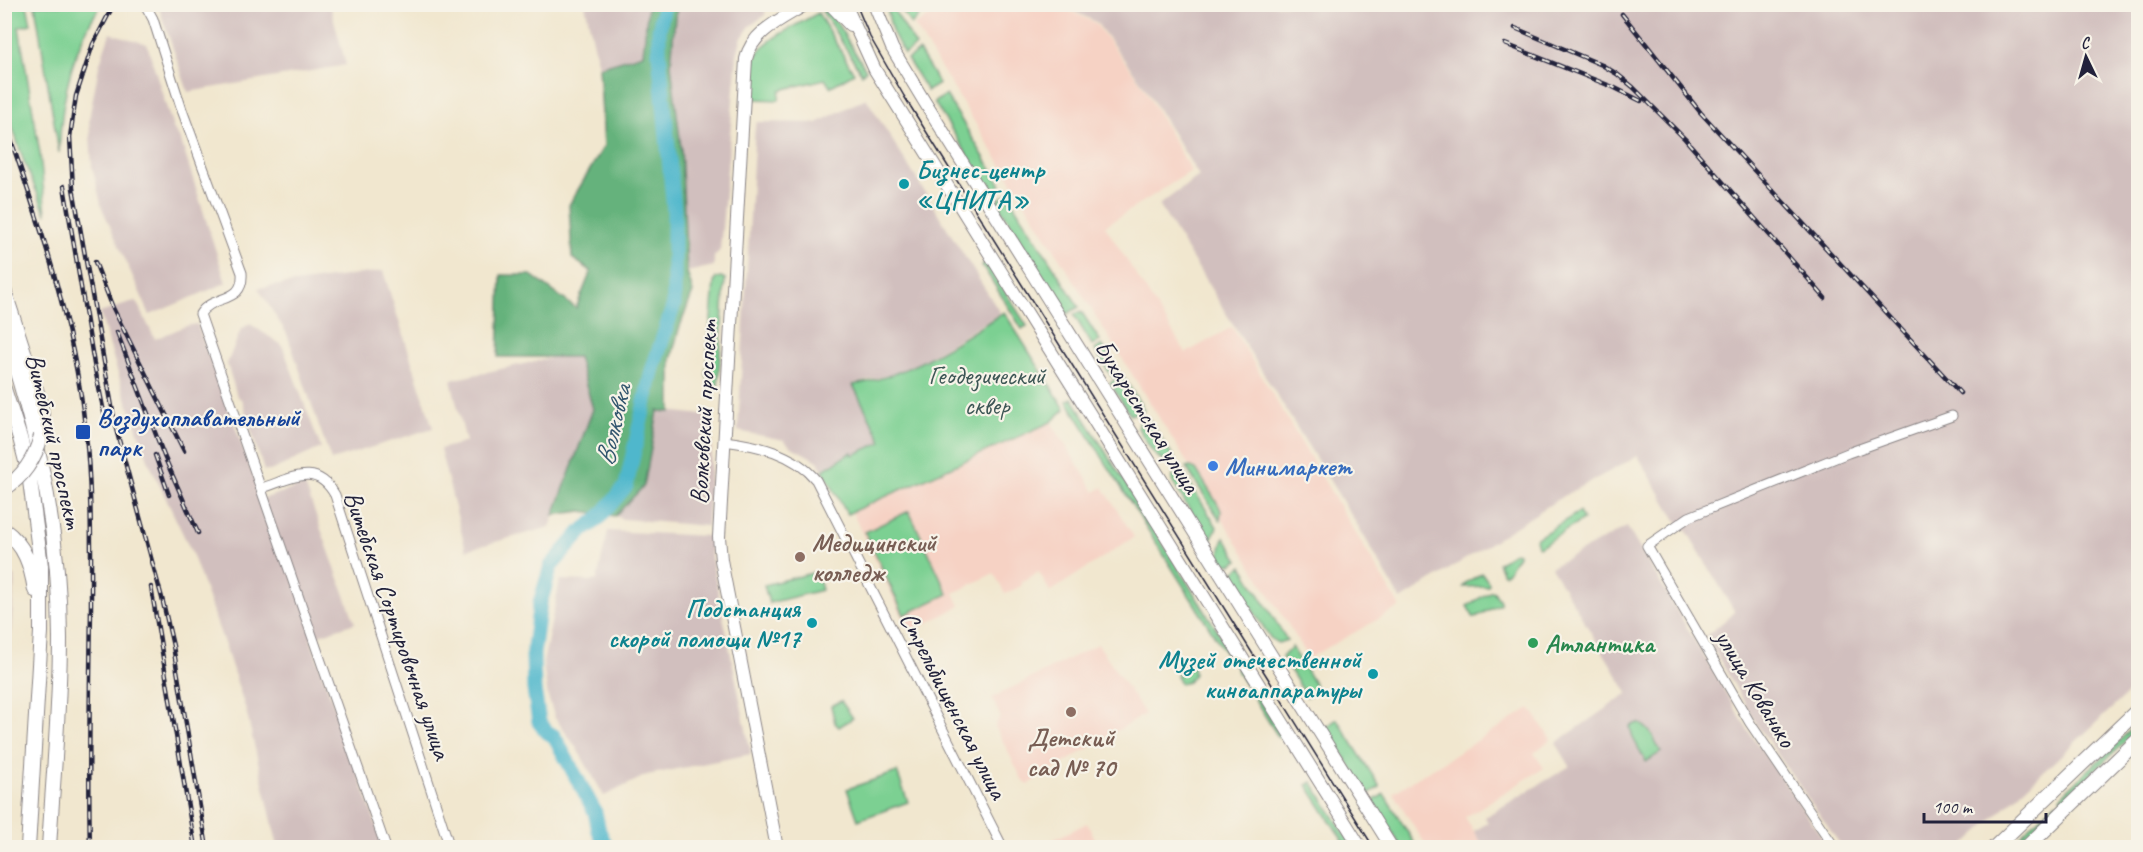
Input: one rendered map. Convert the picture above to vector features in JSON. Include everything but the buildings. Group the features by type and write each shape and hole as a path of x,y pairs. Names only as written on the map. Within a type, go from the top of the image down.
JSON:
{"main road":[{"name":"Волковский проспект","path":"777,848 719,548 746,59 750,45 759,35 806,4"},
{"path":"830,4 855,30"},
{"name":"Бухарестская улица","path":"845,4 875,70 1361,848"},
{"name":"Бухарестская улица","path":"877,8 892,48 919,93 1392,848"},
{"path":"4,290 42,414 40,436 33,460 24,472 4,489"},
{"name":"Витебский проспект","path":"4,333 29,414 43,473 56,561 60,669 49,848"},
{"name":"Витебский проспект","path":"4,389 20,438 33,498 41,566 41,632 28,848"},
{"path":"4,530 22,547 29,561 41,632"},
{"path":"2002,844 2139,710"},
{"path":"2026,848 2139,740"}],"street":[{"path":"147,8 153,19 182,110 242,273 243,282 236,294 211,304 200,314 387,848"},
{"name":"улица Кованько","path":"1835,848 1750,723 1647,546 1689,517 1848,453 1952,416"},
{"name":"Стрельбищенская улица","path":"724,441 777,451 816,480 1003,848"},
{"name":"Витебская Сортировочная улица","path":"262,488 312,474 324,480 335,495 450,848"}],"shaded area":[{"path":"953,4 1063,5 1068,10 1095,23 1141,83 1191,171 1105,226 1186,353 1232,327 1400,607 1309,658 914,25"},
{"path":"158,5 330,5 346,65 188,92"},
{"path":"585,5 648,5 643,54 599,67"},
{"path":"678,5 766,5 765,15 750,26 741,39 737,55 720,250 714,257 714,266 687,272 681,148 671,64"},
{"path":"1065,5 2138,5 2138,684 1962,847 1842,847 1758,726 1706,636 1735,612 1688,533 1676,520 1638,456 1562,497 1401,600 1361,531 1159,205 1199,176 1142,83 1096,22"},
{"path":"110,33 147,44 173,128 181,141 226,283 150,315 102,208 92,166 89,119 99,66"},
{"path":"866,98 1000,313 901,372 853,384 881,442 853,455 852,452 822,469 818,461 790,446 784,440 738,431 755,127 757,122 817,123"},
{"path":"383,271 433,428 331,460 287,334 258,288"},
{"path":"136,301 155,339 186,326 197,324 262,499 305,485 355,623 310,638 384,847 278,847 246,710 225,646 192,553 150,465 122,387 100,313"},
{"path":"250,324 282,345 321,448 270,471 264,471 242,400 237,396 227,364 241,329"},
{"path":"596,348 593,409 550,527 466,550 440,449 466,442 451,380"},
{"path":"658,410 704,415 713,422 707,526 623,519 615,516 644,486"},
{"path":"1051,422 1095,492 1103,487 1134,537 1050,592 1039,572 1023,581 1021,586 1005,594 994,573 954,593 960,606 910,632 852,512"},
{"path":"1627,527 1749,732 1829,847 1485,848 1474,831 1488,823 1485,817 1570,766 1556,743 1628,693 1551,567"},
{"path":"608,531 708,536 751,754 647,775 604,796 576,747 555,718 548,697 543,663 560,580 597,580"},
{"path":"4,574 15,576 5,712"},
{"name":"Детский сад № 70","path":"1098,644 1145,714 1029,784 1023,781 995,726 1000,716 992,698"},
{"path":"1530,708 1551,739 1534,753 1544,768 1465,817 1484,847 1427,847 1393,793"},
{"path":"1087,823 1099,847 1039,847"}],"green space":[{"path":"4,5 27,5 31,24 19,27 40,154 46,214 23,159 5,104"},
{"path":"35,5 101,5 75,57 62,114 59,153"},
{"path":"648,5 678,5 671,64 681,148 687,272 693,292 679,329 671,360 671,412 658,411 644,486 615,516 581,511 554,515 593,409 578,357 498,357 501,275 531,275 576,308 591,271 572,258 569,205 604,146 599,67 643,54"},
{"path":"886,5 891,5 916,46 904,54 892,31"},
{"path":"899,5 913,5 919,16 911,25"},
{"path":"826,9 866,70 862,74 822,11"},
{"path":"818,13 854,73 830,87 825,79 780,90 779,100 752,99 753,66 759,50 774,38"},
{"path":"919,51 939,84 927,91 907,59"},
{"path":"946,95 1001,185 991,192 934,102"},
{"path":"1007,194 1079,307 1067,314 996,201"},
{"path":"986,262 1027,326 1022,329 982,265"},
{"path":"716,278 725,279 718,387 709,382 706,368 709,367 707,363 714,283"},
{"path":"1081,311 1100,341 1092,345 1074,315"},
{"name":"Геодезический сквер","path":"1004,312 1065,409 1051,422 847,514 823,470 852,452 853,455 882,442 853,385 874,381 913,366"},
{"path":"1102,345 1119,372 1112,377 1095,350"},
{"path":"1122,375 1144,410 1130,415 1110,383"},
{"path":"1072,398 1235,659 1231,662 1067,401"},
{"path":"1147,417 1176,461 1163,460 1149,446 1138,428 1140,421"},
{"path":"1186,467 1196,469 1219,506 1220,520"},
{"path":"1182,471 1217,527 1209,541 1172,481 1173,476"},
{"path":"909,511 948,594 904,615 865,532"},
{"path":"1579,512 1583,520 1539,547 1537,546 1535,539"},
{"path":"1224,537 1239,560 1232,564 1223,563 1219,557"},
{"path":"1515,552 1518,555 1507,573 1503,574 1498,563"},
{"path":"1242,566 1287,640 1278,643 1271,639 1232,577 1235,571"},
{"path":"817,572 822,590 769,603 764,585"},
{"path":"1482,573 1489,583 1488,586 1463,587 1464,584"},
{"path":"1491,591 1494,592 1500,604 1474,618 1467,606"},
{"path":"1292,647 1318,690 1307,697 1282,657"},
{"path":"1188,662 1193,664 1194,674 1188,682 1181,684 1177,678 1178,669"},
{"path":"1240,667 1283,736 1279,738 1236,669"},
{"path":"841,701 853,718 839,727 835,723 831,706"},
{"path":"1337,719 1380,787 1368,794 1326,727"},
{"path":"1638,723 1649,731 1661,752 1646,762 1633,738 1630,726"},
{"path":"2138,723 2138,729 2063,801 2060,797"},
{"path":"897,772 908,802 858,820 847,789"},
{"path":"1312,782 1353,847 1347,847 1307,785"},
{"path":"1384,794 1415,844 1411,847 1401,847 1373,801"},
{"path":"2056,802 2059,805 2020,843 2016,843 2016,840"}],"waterway":[{"name":"Волковка","path":"607,848 599,831 595,812 554,736 547,732 539,722 534,689 533,654 540,603 551,566 581,532 598,519 626,486 652,371 674,304 674,210 659,53 659,31 664,4"}],"tram line":[{"path":"856,4 870,37 904,96 1374,848"}],"railway":[{"path":"114,4 93,44 76,96 70,137 73,188 116,429 173,646 207,848"},
{"path":"1622,14 1701,113 1960,393"},
{"path":"1515,28 1602,65 1633,87 1685,139 1825,298"},
{"path":"1505,44 1613,87 1641,101"},
{"path":"4,120 53,271 72,348 85,426 91,539 90,848"},
{"path":"64,186 106,422"},
{"path":"95,262 113,308 184,451"},
{"path":"117,332 164,456 198,533"},
{"path":"155,455 169,495"},
{"path":"151,587 195,848"}],"place":[{"name":"Бизнес-центр «ЦНИТА»","path":"904,184"},
{"name":"Воздухоплавательный парк","path":"83,432"},
{"name":"Минимаркет","path":"1213,466"},
{"name":"Медицинский колледж","path":"800,557"},
{"name":"Подстанция скорой помощи №17","path":"812,623"},
{"name":"Атлантика","path":"1533,643"},
{"name":"Музей отечественной киноаппаратуры","path":"1373,674"},
{"name":"Детский сад № 70","path":"1071,712"}]}
